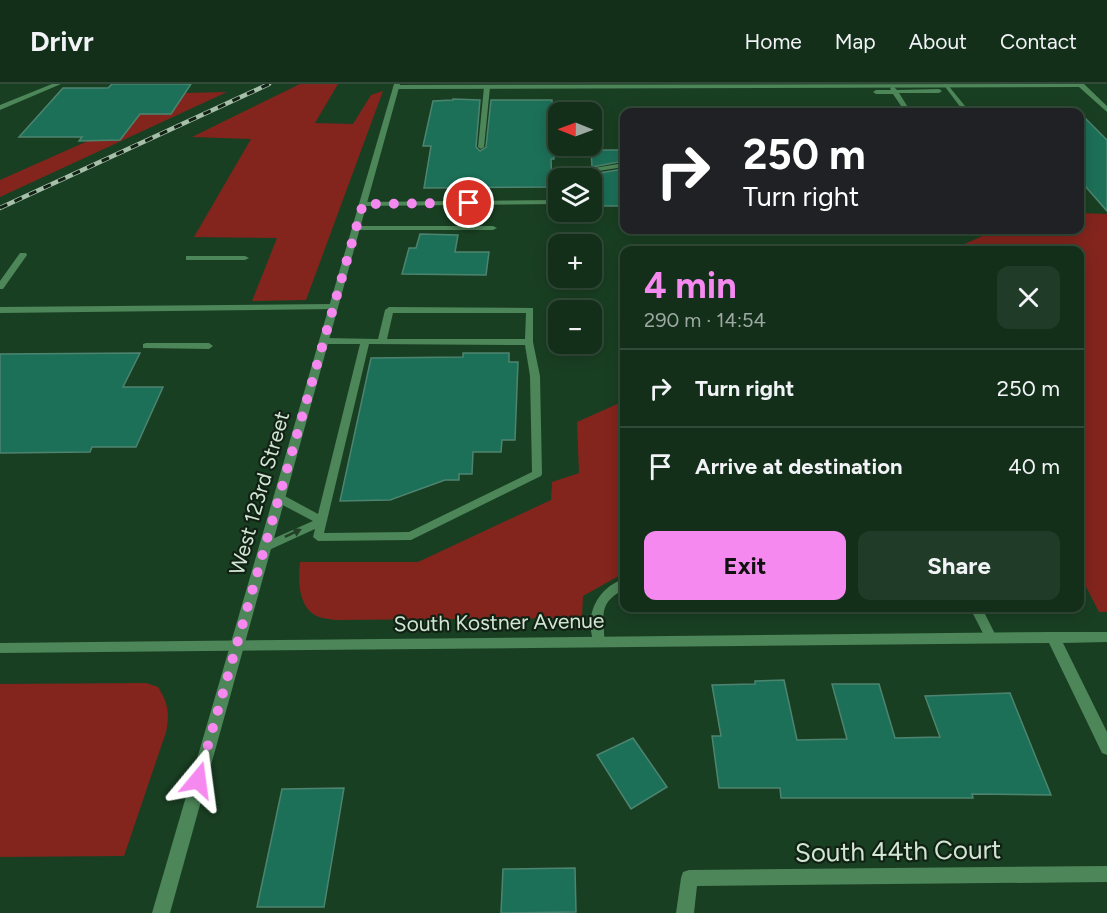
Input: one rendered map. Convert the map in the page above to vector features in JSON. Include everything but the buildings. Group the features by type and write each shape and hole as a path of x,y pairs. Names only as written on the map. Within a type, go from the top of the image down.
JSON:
{"street":[{"path":"0,108 58,84"},
{"path":"397,86 848,85 894,89 945,85 1080,85 1107,110"},
{"name":"West 123rd Street","path":"160,913 397,86"},
{"path":"1053,637 1107,748"},
{"name":"South Kostner Avenue","path":"0,648 1107,637"},
{"name":"South 44th Court","path":"685,913 689,878 1107,874"}],"lane":[{"path":"945,85 964,108"},
{"path":"481,147 487,87"},
{"path":"894,89 906,108"},
{"path":"876,92 894,89 939,91"},
{"path":"602,168 620,166"},
{"path":"363,204 548,202"},
{"path":"356,228 493,228"},
{"path":"0,287 23,255"},
{"path":"189,258 245,258"},
{"path":"0,310 334,307"},
{"path":"365,341 318,537 411,536 537,474 535,376 529,342 530,310 389,309 382,342"},
{"path":"324,341 529,342"},
{"path":"146,346 209,346"},
{"path":"279,498 322,521"},
{"path":"265,547 322,521"},
{"path":"599,642 596,610 606,593 620,585"},
{"path":"978,612 991,638"}],"shaded area":[{"path":"300,84 338,84 315,123 353,124 371,95 383,91 306,300 252,301 277,238 194,237 251,139 192,137"},
{"path":"227,92 0,197 0,180 90,140 120,140 140,114 170,114 185,93"},
{"path":"1084,213 1107,214 1107,612 1099,612 1084,583 1084,246 960,246 987,234 1084,234"},
{"path":"620,403 620,575 583,596 582,618 336,620 319,617 306,606 299,585 300,562 418,562 551,500 552,482 579,473 577,422"},
{"path":"146,683 158,687 166,703 167,725 124,856 0,857 0,684"}],"railway":[{"path":"0,208 269,84"}],"route":[{"path":"198,780 363,204 469,203"}]}
